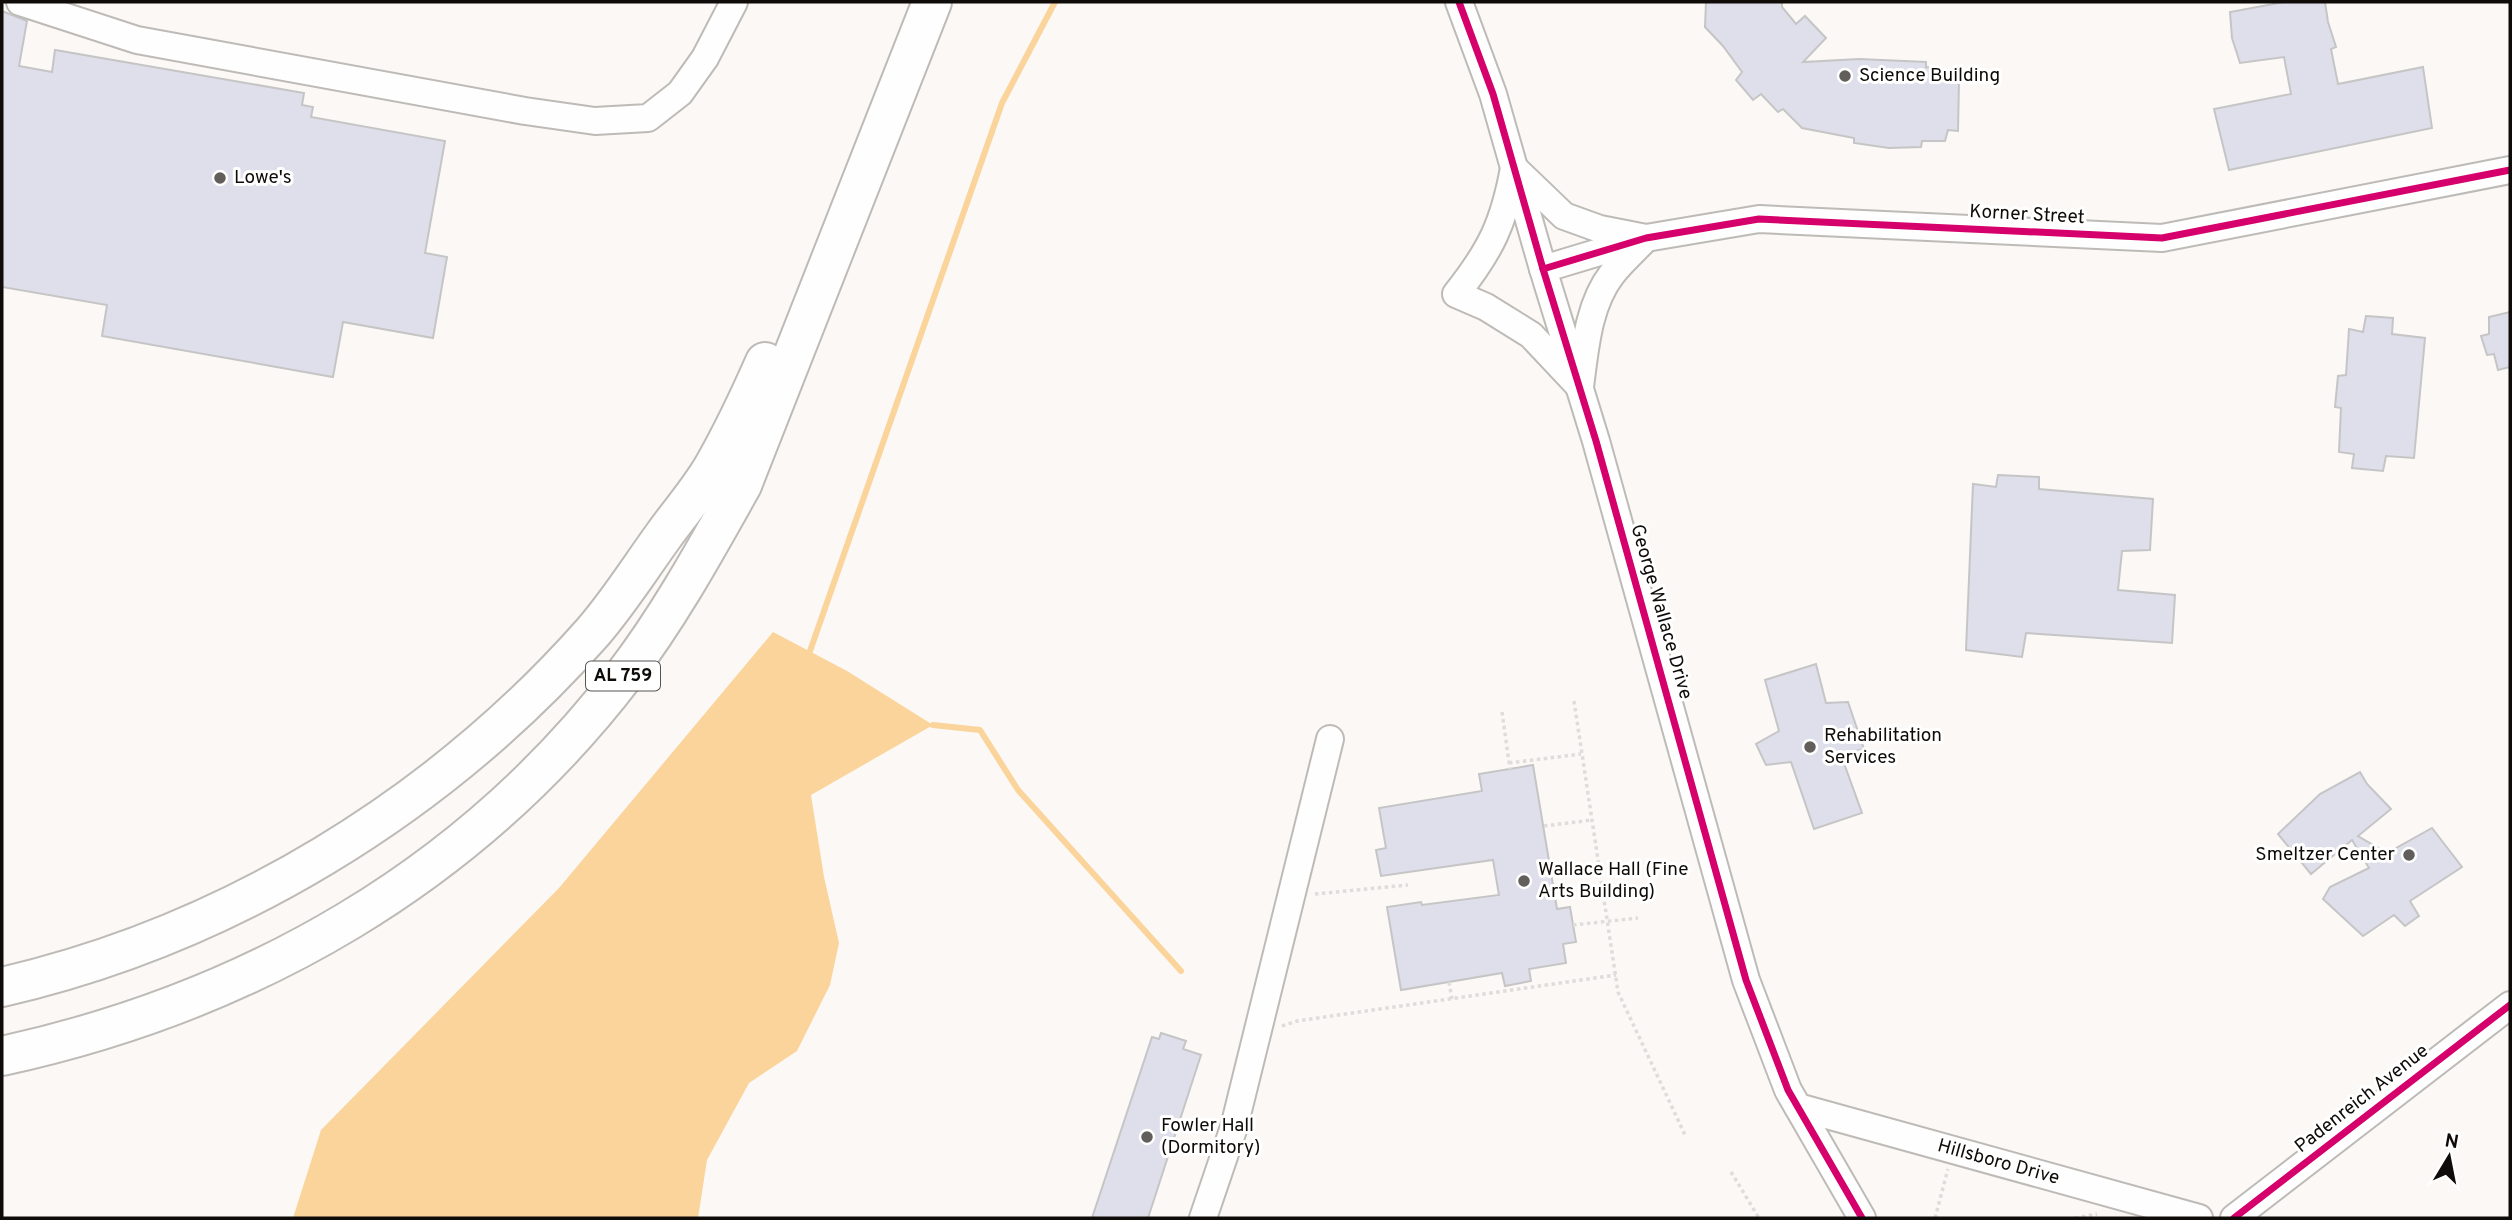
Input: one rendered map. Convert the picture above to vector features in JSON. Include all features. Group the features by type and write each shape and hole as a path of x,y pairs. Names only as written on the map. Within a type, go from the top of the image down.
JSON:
{"highway":[{"name":"AL 759","path":"2,987 82,965 170,934 260,892 306,866 395,809 458,761 517,708 592,632 631,584 715,465 745,406 808,259 906,2"},
{"name":"AL 759","path":"2,1056 81,1036 185,1001 262,968 317,940 380,902 441,859 492,817 560,752 625,674 656,630 742,485 932,2"}],"street":[{"path":"20,2 136,40 525,111 595,121 648,118 680,93 705,58 734,2"},
{"name":"George Wallace Drive","path":"1459,2 1493,94 1580,387 1657,654 1746,980 1776,1062 1798,1107 1862,1218"},
{"path":"1514,168 1564,216 1600,229 1646,238"},
{"path":"1514,168 1501,225 1479,265 1456,294 1486,307 1531,335 1580,387"},
{"name":"Korner Street","path":"1543,269 1646,238 1759,219 2162,238 2510,170"},
{"path":"1580,387 1587,338 1602,290 1613,273 1646,238"},
{"path":"1203,1218 1234,1127 1330,739"},
{"name":"Padenreich Avenue","path":"2234,1218 2510,1005"},
{"name":"Hillsboro Drive","path":"1798,1107 2199,1218"}],"path":[{"path":"1574,701 1618,992 1686,1137"},
{"path":"1502,712 1510,769"},
{"path":"1509,763 1581,754"},
{"path":"1544,827 1592,820"},
{"path":"1292,895 1408,886"},
{"path":"1573,925 1638,918"},
{"path":"1257,1034 1297,1021 1616,975"},
{"path":"1449,982 1452,999"},
{"path":"1935,1218 1953,1150"},
{"path":"1731,1172 1759,1218"}],"shaded area":[{"path":"773,632 847,671 933,725 811,795 824,877 839,943 830,985 797,1051 749,1083 707,1160 698,1218 293,1218 321,1130 559,888"}],"building":[{"name":"Science Building","path":"1706,2 1782,2 1782,7 1796,24 1805,16 1826,38 1803,62 1859,59 1926,62 1926,67 1951,70 1951,81 1959,80 1958,131 1948,130 1945,141 1922,141 1921,147 1889,148 1854,143 1854,138 1802,128 1783,109 1778,112 1761,94 1753,100 1736,80 1742,72 1705,27"},
{"path":"2284,2 2325,2 2336,47 2331,49 2338,84 2423,67 2432,128 2229,170 2214,109 2291,94 2284,57 2240,63 2232,38 2230,12"},
{"name":"Lowe's","path":"2,11 27,21 19,66 52,72 55,50 304,93 302,105 313,107 311,117 445,141 425,253 447,257 433,338 343,322 333,377 102,336 107,305 2,287"},
{"path":"2510,312 2510,367 2498,370 2494,354 2487,355 2481,336 2489,334 2489,317"},
{"path":"2366,316 2393,318 2392,334 2425,338 2414,458 2386,456 2383,471 2352,468 2354,454 2339,452 2341,408 2335,407 2338,376 2346,375 2349,329 2363,332"},
{"path":"1998,475 2039,477 2039,489 2153,499 2150,550 2122,551 2118,590 2175,595 2172,643 2026,633 2022,657 1966,650 1973,484 1996,487"},
{"name":"Rehabilitation Services","path":"1816,664 1826,703 1848,702 1864,749 1841,755 1862,813 1814,829 1791,762 1766,765 1756,744 1779,731 1765,680"},
{"name":"Wallace Hall (Fine Arts Building)","path":"1533,765 1557,909 1570,907 1576,942 1563,944 1566,963 1529,969 1531,981 1505,986 1502,973 1401,990 1387,907 1499,895 1493,860 1381,876 1376,850 1386,848 1379,808 1482,791 1479,774"},
{"name":"Smeltzer Center","path":"2360,772 2367,784 2391,809 2358,836 2387,853 2432,828 2462,867 2410,901 2419,916 2405,926 2394,915 2363,936 2323,899 2330,887 2369,868 2352,840 2311,874 2278,834 2320,794"},
{"name":"Fowler Hall (Dormitory)","path":"1161,1033 1186,1041 1183,1049 1201,1055 1148,1218 1092,1218 1152,1037 1159,1039"}],"waterway":[{"path":"810,651 1002,103 1055,2"},
{"path":"933,725 980,730 1018,790 1181,971"}],"cycle path":[{"path":"1459,2 1493,94 1596,441 1746,980 1788,1090 1862,1218"},
{"path":"1543,269 1646,238 1759,219 2162,238 2510,170"},
{"path":"2234,1218 2510,1005"}],"place":[{"name":"Science Building","path":"1845,76"},
{"name":"Lowe's","path":"220,178"},
{"name":"Rehabilitation Services","path":"1810,747"},
{"name":"Smeltzer Center","path":"2409,855"},
{"name":"Wallace Hall (Fine Arts Building)","path":"1524,881"},
{"name":"Fowler Hall (Dormitory)","path":"1147,1137"}]}
